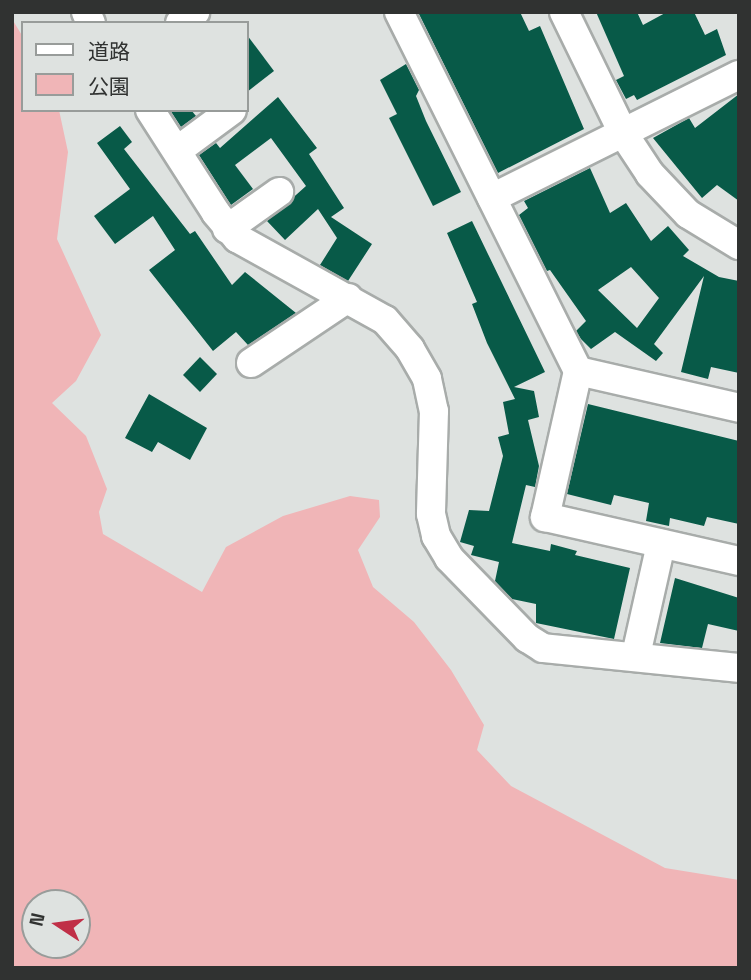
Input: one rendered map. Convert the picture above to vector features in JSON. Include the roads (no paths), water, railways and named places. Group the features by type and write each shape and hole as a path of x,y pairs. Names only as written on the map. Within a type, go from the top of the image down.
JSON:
{"street":[{"path":"399,12 578,371 545,517 739,561"},
{"path":"564,12 622,132 650,174 688,214 739,246"},
{"path":"492,198 739,75"},
{"path":"151,112 226,229 254,251 348,298 385,320 410,349 427,379 434,411 431,514 436,536 449,558 527,638 543,648 739,668"},
{"path":"178,150 230,112"},
{"path":"226,229 279,192"},
{"path":"251,363 348,298"},
{"path":"578,371 739,408"},
{"path":"636,656 660,544"}]}
